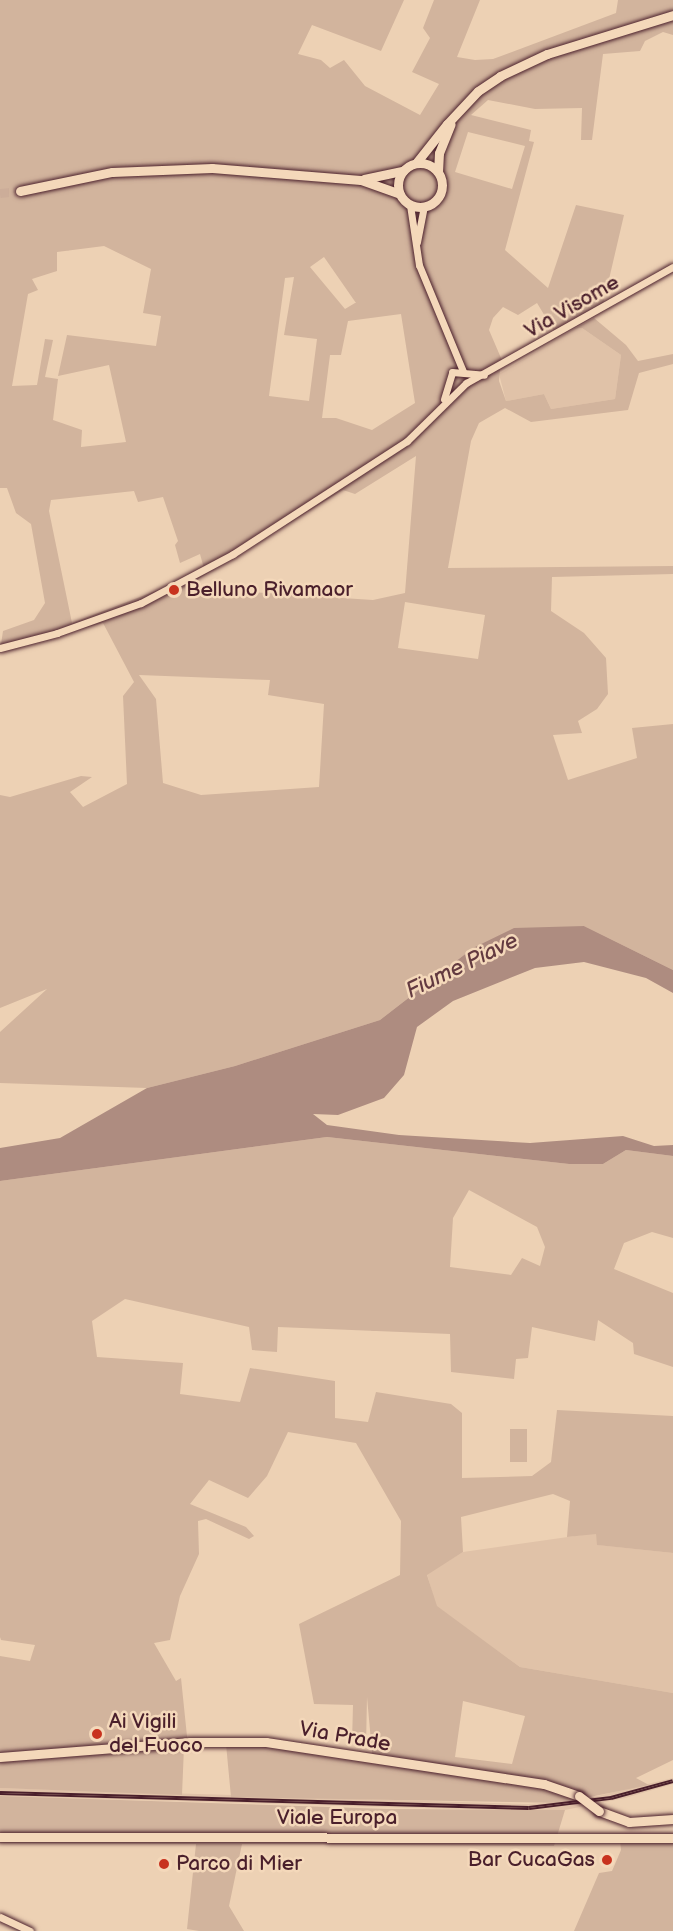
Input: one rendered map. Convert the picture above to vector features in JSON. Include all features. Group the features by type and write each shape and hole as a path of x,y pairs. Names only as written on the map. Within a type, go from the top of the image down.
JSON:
{"main road":[{"path":"361,180 403,171 416,163 451,121 488,84 529,62 673,15"},
{"path":"20,191 112,172 161,168 288,172 361,180 400,194 410,205 424,207 441,193 438,172 439,153 451,121"},
{"path":"416,163 428,164 438,172"},
{"path":"400,194 398,182 403,171"},
{"name":"Via Prade","path":"0,1757 190,1742 266,1742 544,1784 579,1796 599,1811 629,1822 673,1819"},
{"name":"Viale Europa","path":"0,1836 673,1839"}],"street":[{"path":"410,205 416,247 424,279 464,372 466,383"},
{"path":"416,247 424,207"},
{"name":"Via Visome","path":"0,648 57,633 141,603 233,554 407,441 442,404 466,383 486,375 673,267"},
{"path":"442,404 450,384 453,348"},
{"path":"452,372 486,375"},
{"path":"450,384 459,388"},
{"path":"0,1917 30,1931"}],"shaded area":[{"path":"0,0 404,0 381,51 312,25 298,54 321,60 330,68 344,60 365,86 420,115 439,84 412,72 430,38 423,28 434,0 480,0 457,57 475,60 493,59 616,13 618,0 673,0 673,35 663,32 645,41 640,51 603,54 592,140 581,140 582,108 535,109 488,100 471,115 531,130 529,141 534,142 505,250 548,288 576,205 624,215 603,305 554,331 537,303 518,315 503,307 493,318 489,330 501,358 499,381 506,401 544,394 551,409 615,399 621,355 582,328 574,329 594,318 626,345 638,361 673,354 673,364 639,373 628,410 531,422 505,408 479,423 471,441 448,568 673,566 673,574 552,577 551,611 584,633 606,658 608,694 597,709 578,721 582,733 553,735 568,780 637,758 632,728 673,724 673,970 584,926 473,948 380,1020 235,1066 147,1088 0,1083 0,1032 47,989 0,1008 0,795 10,797 81,776 92,777 70,792 83,807 127,784 123,696 134,682 103,623 0,651 3,631 34,620 45,603 31,524 16,513 7,488 0,488","holes":["468,132 525,146 512,189 455,172","104,246 151,269 143,313 161,316 156,346 67,335 58,376 109,365 126,442 81,447 82,430 53,420 58,379 45,377 53,340 45,339 37,385 12,386 28,294 38,290 32,279 57,271 57,252","324,257 356,303 345,309 310,267","294,277 284,335 317,339 309,401 269,396 285,278","401,314 415,403 372,430 336,418 322,418 330,355 341,355 348,321","416,456 405,593 373,600 203,589 195,581 343,490 355,494","134,491 138,502 163,497 178,541 175,545 180,563 200,554 205,572 72,623 49,511 51,500","405,602 485,615 478,659 398,648","139,675 270,680 268,695 324,704 319,787 201,795 163,783 156,699"]},
{"path":"582,328 621,355 615,399 551,409 544,394 506,401 499,374 574,329"},
{"path":"327,1137 569,1164 603,1164 626,1150 673,1156 673,1238 652,1232 624,1243 614,1269 673,1293 673,1367 634,1354 633,1343 598,1320 595,1341 532,1327 528,1358 516,1359 514,1379 451,1372 450,1334 278,1327 277,1352 252,1350 249,1327 125,1299 92,1321 97,1357 183,1363 180,1394 240,1402 250,1368 335,1381 335,1418 368,1422 376,1392 451,1404 462,1413 462,1478 532,1476 551,1462 557,1410 673,1416 673,1553 597,1545 596,1534 567,1537 570,1501 553,1494 461,1517 463,1552 427,1575 437,1606 520,1667 673,1693 673,1760 636,1778 649,1785 560,1803 231,1797 226,1744 275,1747 373,1763 367,1697 366,1746 356,1746 352,1742 353,1705 314,1704 299,1624 400,1575 401,1521 356,1443 288,1432 267,1476 248,1498 209,1480 190,1504 246,1527 254,1536 249,1539 206,1519 198,1521 199,1554 180,1596 170,1640 154,1643 176,1681 181,1678 188,1746 184,1747 182,1795 0,1788 0,1656 30,1661 35,1645 1,1640 0,1637 0,1181","holes":["469,1190 537,1227 545,1247 540,1266 522,1258 511,1275 450,1267 453,1218","463,1701 525,1716 512,1764 455,1757"]},
{"path":"510,1429 527,1429 527,1462 510,1462"},
{"path":"596,1533 598,1545 673,1553 673,1693 520,1667 436,1606 427,1574 463,1552"},
{"path":"673,1778 673,1784 625,1798 565,1810 530,1811 0,1796 0,1788 528,1804 576,1801"},
{"path":"0,1796 387,1809 565,1810 554,1846 242,1844 229,1906 244,1931 199,1931 187,1929 196,1844 0,1843"},
{"path":"620,1840 673,1841 673,1931 574,1931 599,1873 612,1871 621,1850"}],"water":[{"name":"Fiume Piave","path":"584,926 673,970 673,993 646,978 584,962 535,968 453,1001 417,1027 404,1075 384,1098 338,1115 313,1114 327,1125 399,1135 530,1143 623,1136 654,1146 673,1145 673,1156 626,1150 603,1164 569,1164 327,1137 0,1181 0,1148 60,1138 147,1088 235,1066 380,1020 473,948 514,928"}],"tunnel":[{"path":"0,193 20,191"}],"railway":[{"path":"0,1793 529,1808 611,1798 673,1781"}],"place":[{"name":"Belluno Rivamaor","path":"174,590"},
{"name":"Ai Vigili del Fuoco","path":"97,1734"},
{"name":"Bar CucaGas","path":"607,1860"},
{"name":"Parco di Mier","path":"164,1864"}]}
